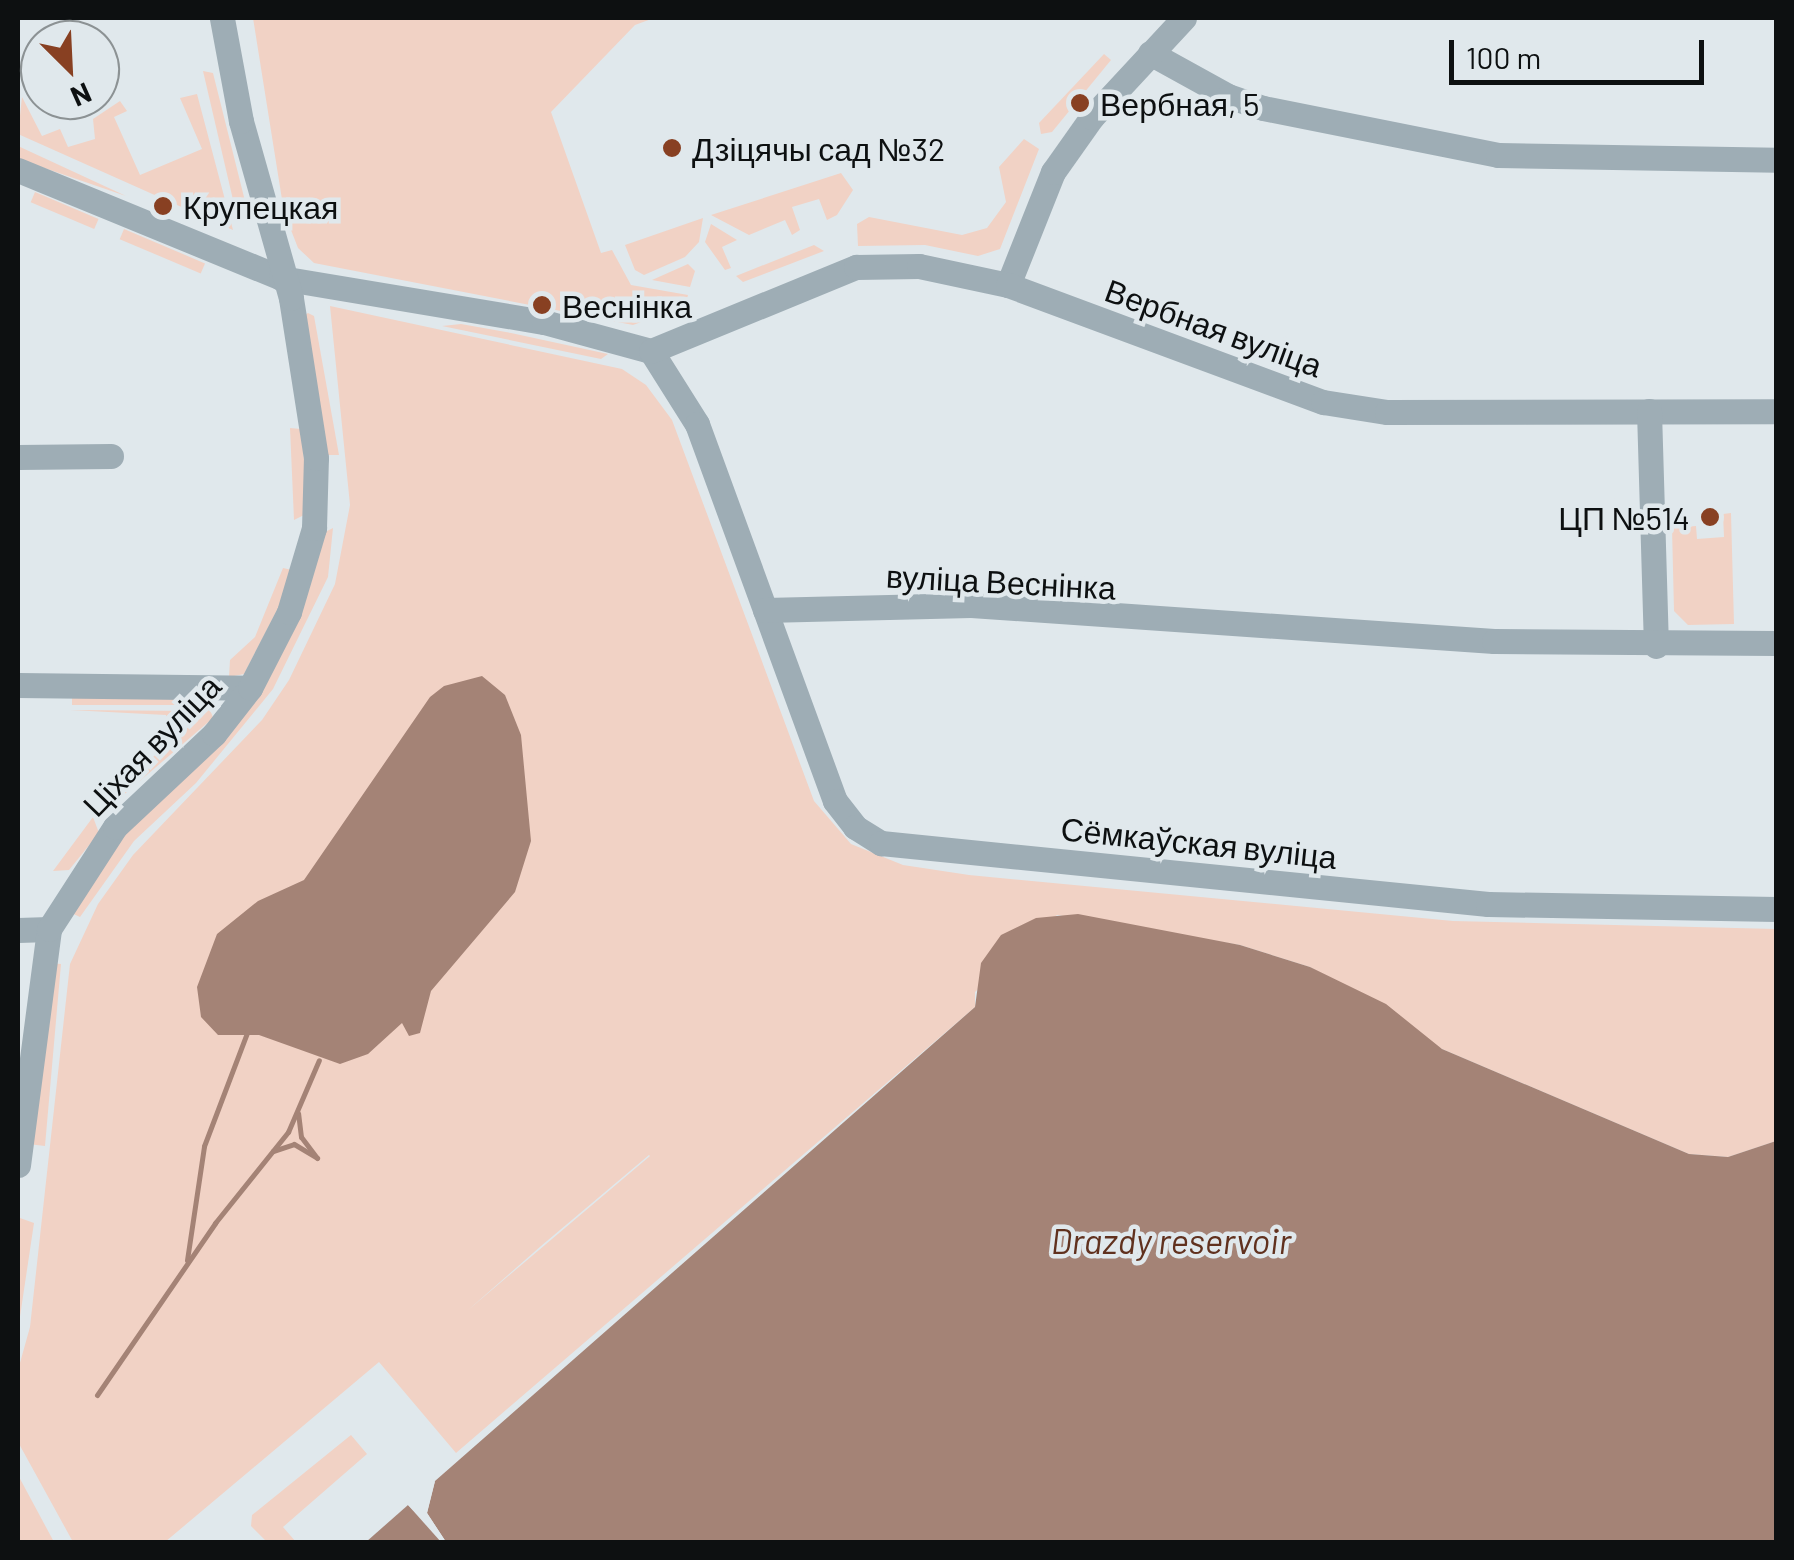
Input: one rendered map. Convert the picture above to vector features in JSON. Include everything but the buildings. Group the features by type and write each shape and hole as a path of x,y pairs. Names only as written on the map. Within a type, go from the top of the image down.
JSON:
{"street":[{"name":"Ціхая вуліца","path":"18,1165 49,929 114,827 214,734 250,688 290,612 314,527 313,427 291,298 280,278 222,18"},
{"path":"1017,288 1068,154 1150,53 1184,18"},
{"path":"1150,53 1228,96 1263,108 1498,155 1776,160"},
{"path":"18,170 280,278 544,322 651,350 686,401 765,610"},
{"name":"Вербная вуліца","path":"651,350 856,267 919,266 1017,288 1323,402 1386,412 1776,411"},
{"path":"1649,411 1656,646"},
{"path":"18,457 111,456"},
{"name":"вуліца Веснінка","path":"765,610 971,605 1123,619 1656,646 1776,643"},
{"name":"Сёмкаўская вуліца","path":"765,610 835,801 855,828 881,843 1488,904 1776,909"},
{"path":"18,685 250,688"},
{"path":"18,930 49,929"}],"shaded area":[{"path":"253,18 654,18 635,25 551,112 601,253 612,250 631,285 688,295 685,306 633,325 314,263 298,248 284,212"},
{"path":"1104,54 1111,60 1052,132 1041,134 1039,123"},
{"path":"203,71 213,73 248,213 237,217"},
{"path":"197,94 233,230 18,134 20,116 20,120 34,120 42,136 60,129 68,147 95,139 93,120 115,120 140,175 202,149 180,98"},
{"path":"1024,139 1039,149 1000,249 978,256 925,245 858,246 857,224 869,217 962,235 987,228 1006,202 999,167"},
{"path":"18,146 126,196 18,159"},
{"path":"841,173 853,190 837,215 827,220 819,199 792,207 800,230 792,235 785,220 749,235 711,215"},
{"path":"35,192 99,219 94,229 31,202"},
{"path":"703,218 699,242 685,257 644,275 635,270 625,245"},
{"path":"711,224 737,240 722,247 731,268 725,270 705,242"},
{"path":"124,229 205,263 201,274 120,239"},
{"path":"814,245 824,251 743,282 736,276"},
{"path":"688,264 695,271 690,287 652,280"},
{"path":"330,306 622,369 646,385 672,420 814,801 851,844 903,865 969,875 1453,921 1776,929 1776,1141 1728,1157 1689,1154 1442,1049 1310,967 1240,945 1057,915 975,992 975,1007 456,1453 379,1362 165,1542 73,1542 18,1442 18,1370 30,1327 70,964 98,904 133,855 262,720 289,680 335,584 350,505","holes":["650,1156 467,1311 541,1246"]},
{"path":"308,313 314,316 339,455 326,455 300,318"},
{"path":"461,324 608,354 601,359 442,326"},
{"path":"290,428 301,429 304,460 304,515 294,520"},
{"path":"1731,513 1734,624 1688,625 1674,611 1672,528 1696,526 1697,539 1724,537 1723,514"},
{"path":"333,528 328,577 273,689 196,783 134,841 80,917 67,911 104,851 227,733 323,533"},
{"path":"283,568 292,570 288,589 244,674 229,677 230,660 255,637"},
{"path":"72,695 210,698 200,705 72,705"},
{"path":"210,709 213,718 105,811 101,807 122,783"},
{"path":"70,710 196,711 168,736 166,715"},
{"path":"93,817 99,833 69,870 53,871"},
{"path":"48,963 61,964 45,1146 28,1144"},
{"path":"20,1218 34,1223 18,1330 18,1250"},
{"path":"351,1435 367,1454 283,1527 296,1542 267,1542 251,1526 252,1515"},
{"path":"18,1475 54,1542 18,1542"}],"water":[{"path":"482,676 505,695 521,735 531,841 515,892 431,991 420,1033 409,1036 402,1023 368,1054 340,1064 259,1035 218,1035 201,1017 197,987 217,934 258,901 304,880 430,697 444,686"},
{"name":"Drazdy reservoir","path":"1078,914 1240,945 1310,967 1386,1004 1442,1049 1689,1154 1728,1157 1776,1141 1776,1542 446,1542 427,1513 435,1481 975,1007 981,963 1001,935 1036,918"},
{"path":"408,1505 441,1542 366,1542"}],"pier":[{"path":"435,1481 427,1513 446,1542 408,1505 421,1506 424,1491"}],"waterway":[{"path":"187,1260 204,1146 247,1033"},
{"path":"97,1395 215,1223 288,1132 319,1060"},
{"path":"273,1151 294,1144 317,1158 301,1137 298,1113"}],"place":[{"name":"Вербная, 5","path":"1080,103"},
{"name":"Дзіцячы сад №32","path":"672,148"},
{"name":"Крупецкая","path":"163,206"},
{"name":"Веснінка","path":"542,305"},
{"name":"ЦП №514","path":"1710,517"}]}
